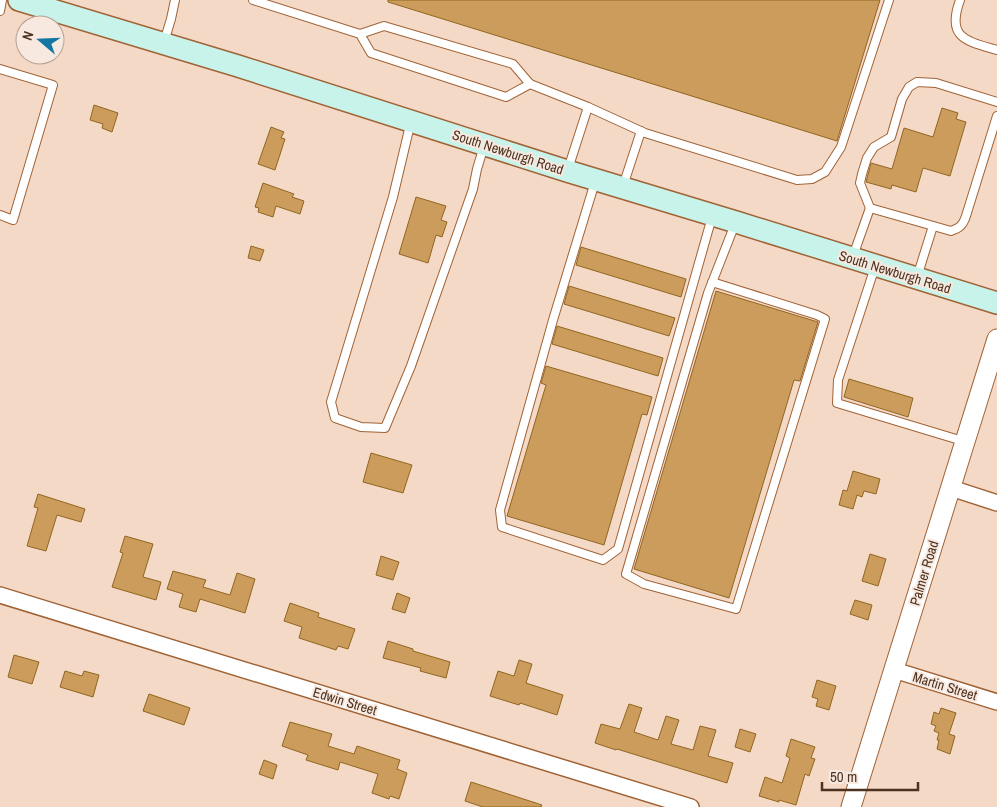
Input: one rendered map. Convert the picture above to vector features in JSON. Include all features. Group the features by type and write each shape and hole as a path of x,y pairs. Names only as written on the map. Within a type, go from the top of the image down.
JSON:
{"main road":[{"name":"South Newburgh Road","path":"19,0 247,69 595,180 997,303"}],"street":[{"name":"Palmer Road","path":"851,807 951,488 992,372 997,339"},
{"path":"951,488 997,503"},
{"name":"Edwin Street","path":"0,595 691,807"},
{"name":"Martin Street","path":"894,670 997,702"}],"lane":[{"path":"0,11 2,0"},
{"path":"163,44 175,0"},
{"path":"253,0 360,34 384,26 513,64 530,84 588,107 641,132 797,180 812,179 825,172 842,147 888,0"},
{"path":"960,0 955,27 960,35 970,42 997,50"},
{"path":"360,34 371,53 506,97 530,84"},
{"path":"0,69 53,85 13,220 0,215"},
{"path":"852,258 870,208 860,183 867,158 874,147 891,137 908,87 917,82 936,83 997,102"},
{"path":"567,171 588,107"},
{"path":"870,208 951,231 959,228 963,224 997,116"},
{"path":"411,121 393,197 331,402 334,418 361,427 385,428 414,357 473,189 484,144"},
{"path":"623,188 641,132"},
{"path":"595,180 553,320 500,510 502,526 603,560 618,549 712,215"},
{"path":"712,282 825,318 736,609 644,584 626,574 706,299 712,282 736,222"},
{"path":"916,278 933,226"},
{"path":"876,266 838,380 837,402 966,442"}],"building":[{"path":"388,0 880,0 837,141 388,2"},
{"path":"94,105 118,113 112,132 102,128 103,124 90,120"},
{"path":"942,108 958,113 956,119 966,122 950,176 923,168 916,192 892,185 891,189 866,182 871,163 892,169 904,128 933,137"},
{"path":"271,127 284,132 281,138 285,139 275,170 258,164"},
{"path":"263,183 294,194 292,197 304,201 300,214 276,206 273,217 258,212 259,208 255,207"},
{"path":"416,197 446,206 441,220 447,222 442,237 436,235 428,263 399,254"},
{"path":"251,246 264,250 260,261 248,258"},
{"path":"581,247 686,279 681,297 576,265"},
{"path":"569,286 675,318 669,336 564,304"},
{"path":"716,291 818,322 800,381 794,380 729,598 634,569"},
{"path":"557,326 663,358 658,376 552,344"},
{"path":"546,366 652,397 647,415 642,414 604,545 507,516 546,385 541,383"},
{"path":"849,379 913,398 908,417 844,397"},
{"path":"371,453 412,465 403,493 363,482"},
{"path":"853,471 880,479 876,494 864,491 862,497 857,495 853,509 839,505 843,490 847,491"},
{"path":"38,494 85,509 81,522 57,515 46,551 27,546 38,508 34,507"},
{"path":"125,536 153,544 143,577 161,582 156,600 112,587 123,553 120,552"},
{"path":"870,554 886,559 878,586 862,581"},
{"path":"381,556 399,562 393,580 376,575"},
{"path":"173,571 206,580 203,587 230,595 237,573 255,579 245,613 200,599 196,612 179,607 183,594 167,589"},
{"path":"397,593 410,598 405,613 392,609"},
{"path":"855,600 872,605 868,620 850,614"},
{"path":"290,603 319,613 318,617 355,629 348,649 338,646 336,650 299,638 302,627 284,621"},
{"path":"388,641 450,662 446,678 420,671 421,668 383,658"},
{"path":"14,655 39,662 32,684 8,677"},
{"path":"519,660 532,664 526,683 563,695 557,715 490,696 498,671 514,676"},
{"path":"65,671 82,676 84,671 99,675 93,697 60,687"},
{"path":"817,680 836,686 829,710 816,706 818,699 812,697"},
{"path":"149,694 190,708 184,725 143,711"},
{"path":"629,704 642,708 634,732 658,740 666,716 679,720 671,744 693,750 700,726 716,730 708,756 733,763 727,783 595,743 601,724 620,729"},
{"path":"941,708 956,713 949,734 955,736 950,754 937,749 939,733 934,731 936,726 931,724 934,712 939,714"},
{"path":"290,722 332,734 328,746 354,754 357,746 400,760 397,769 407,773 399,799 390,796 389,799 372,793 378,774 340,762 338,770 306,760 308,755 282,746"},
{"path":"740,729 756,734 750,752 735,747"},
{"path":"791,739 815,747 811,758 815,759 809,776 805,774 796,805 759,796 765,777 782,783 790,758 786,756"},
{"path":"264,760 277,765 273,779 259,774"},
{"path":"471,782 542,805 541,807 483,807 465,801"}]}
